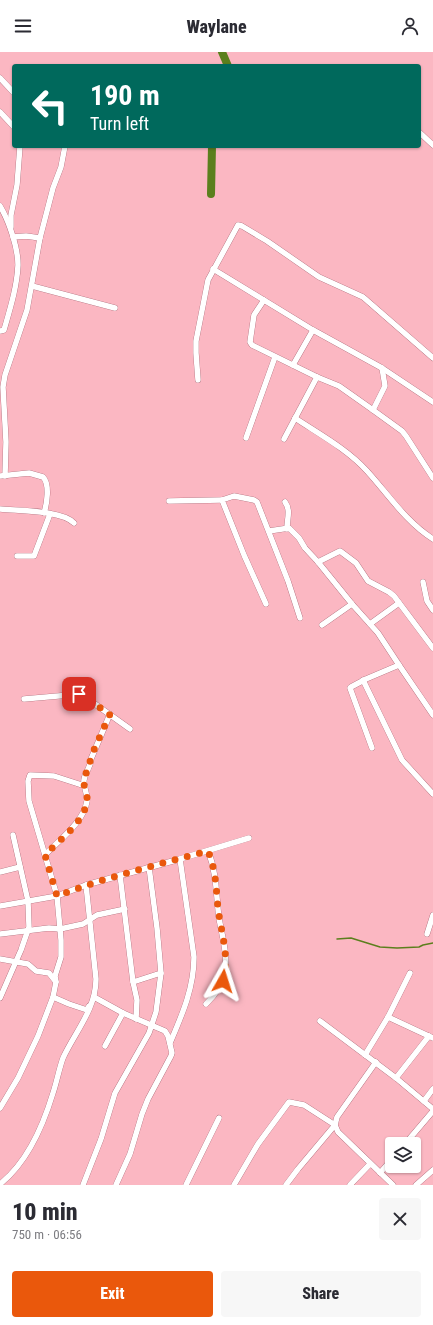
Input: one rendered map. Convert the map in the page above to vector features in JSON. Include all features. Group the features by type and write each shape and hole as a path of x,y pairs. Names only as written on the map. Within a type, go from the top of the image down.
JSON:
{"street":[{"path":"0,78 12,92"},
{"path":"0,112 12,125"},
{"path":"421,134 433,145"},
{"path":"11,229 11,215 17,185 20,148"},
{"path":"17,556 34,556 47,514 47,485 43,478 29,473 2,476 6,442 5,375 27,310 40,238 53,188 61,167 65,148"},
{"path":"0,206 11,229 18,266 10,309 4,330 0,331"},
{"path":"0,222 5,216"},
{"path":"198,380 196,341 208,280 238,225 267,241 319,277 363,297 433,358"},
{"path":"13,237 26,236 40,238"},
{"path":"213,269 313,330 382,368 433,402"},
{"path":"32,286 115,308"},
{"path":"264,300 254,316 250,342 254,346 275,357 339,386 402,431 433,478"},
{"path":"293,365 313,330"},
{"path":"246,438 275,357"},
{"path":"373,410 385,386 382,368"},
{"path":"284,440 317,377"},
{"path":"295,418 350,455 366,470 399,510 433,539"},
{"path":"169,501 222,500 234,496 256,501 288,581 300,618"},
{"path":"222,500 266,604"},
{"path":"286,502 289,510 288,528"},
{"path":"0,509 47,514 68,518 74,523"},
{"path":"269,531 289,528 299,538 305,548 370,624 400,665 433,715"},
{"path":"318,562 340,551 356,563 368,581 389,592 399,602 433,648"},
{"path":"423,582 427,601 433,610"},
{"path":"370,624 399,602"},
{"path":"322,625 352,604"},
{"path":"372,748 350,688 363,680 400,665"},
{"path":"363,680 402,760 433,794"},
{"path":"24,699 79,694 130,729"},
{"path":"45,855 82,816 87,802 84,779 90,764 90,759 110,714"},
{"path":"0,1108 18,1078 38,1036 53,996 56,982 55,976 60,962 61,951 57,896 29,800 28,781 30,775 47,775 62,777 85,786"},
{"path":"0,998 28,930 28,901 13,835"},
{"path":"0,906 57,896 86,885 249,838"},
{"path":"206,1004 220,987 225,974 224,950 215,876 208,851"},
{"path":"170,1043 187,1002 192,984 194,957 180,859"},
{"path":"0,872 20,867"},
{"path":"84,1185 101,1139 115,1093 152,1025 158,1003 161,973 149,867"},
{"path":"120,875 133,982 137,1000 136,1019"},
{"path":"0,1184 23,1160 30,1149 52,1095 63,1058 87,1014 94,997 96,979 86,885"},
{"path":"0,934 48,928 60,929 82,924 97,915 125,909"},
{"path":"427,934 433,915"},
{"path":"0,959 28,964 36,971 49,973 56,982"},
{"path":"133,982 161,973"},
{"path":"365,1055 410,974"},
{"path":"53,996 69,1004 87,1010 94,997"},
{"path":"94,997 123,1013 165,1031 168,1036 172,1053 148,1099 130,1154 116,1185"},
{"path":"105,1046 123,1013"},
{"path":"388,1016 431,1037 396,1078"},
{"path":"320,1021 376,1062 433,1110 411,1137"},
{"path":"286,1185 335,1125 337,1117 376,1062"},
{"path":"424,1101 433,1089"},
{"path":"234,1185 258,1144 289,1102 304,1105 335,1125 338,1132 393,1185"},
{"path":"186,1185 218,1118"},
{"path":"350,1185 370,1164"},
{"path":"380,1173 385,1167"},
{"path":"416,1185 433,1170"}],"waterway":[{"path":"222,52 227,64"},
{"path":"211,194 212,148"},
{"path":"337,939 351,938 380,947 397,948 419,947 433,943"}],"route":[{"path":"79,694 89,699 110,714 90,759 88,772 84,779 87,794 86,809 82,816 66,834 45,855 57,896 86,885 208,851 215,876 222,932 225,960 225,974 223,981"}]}
